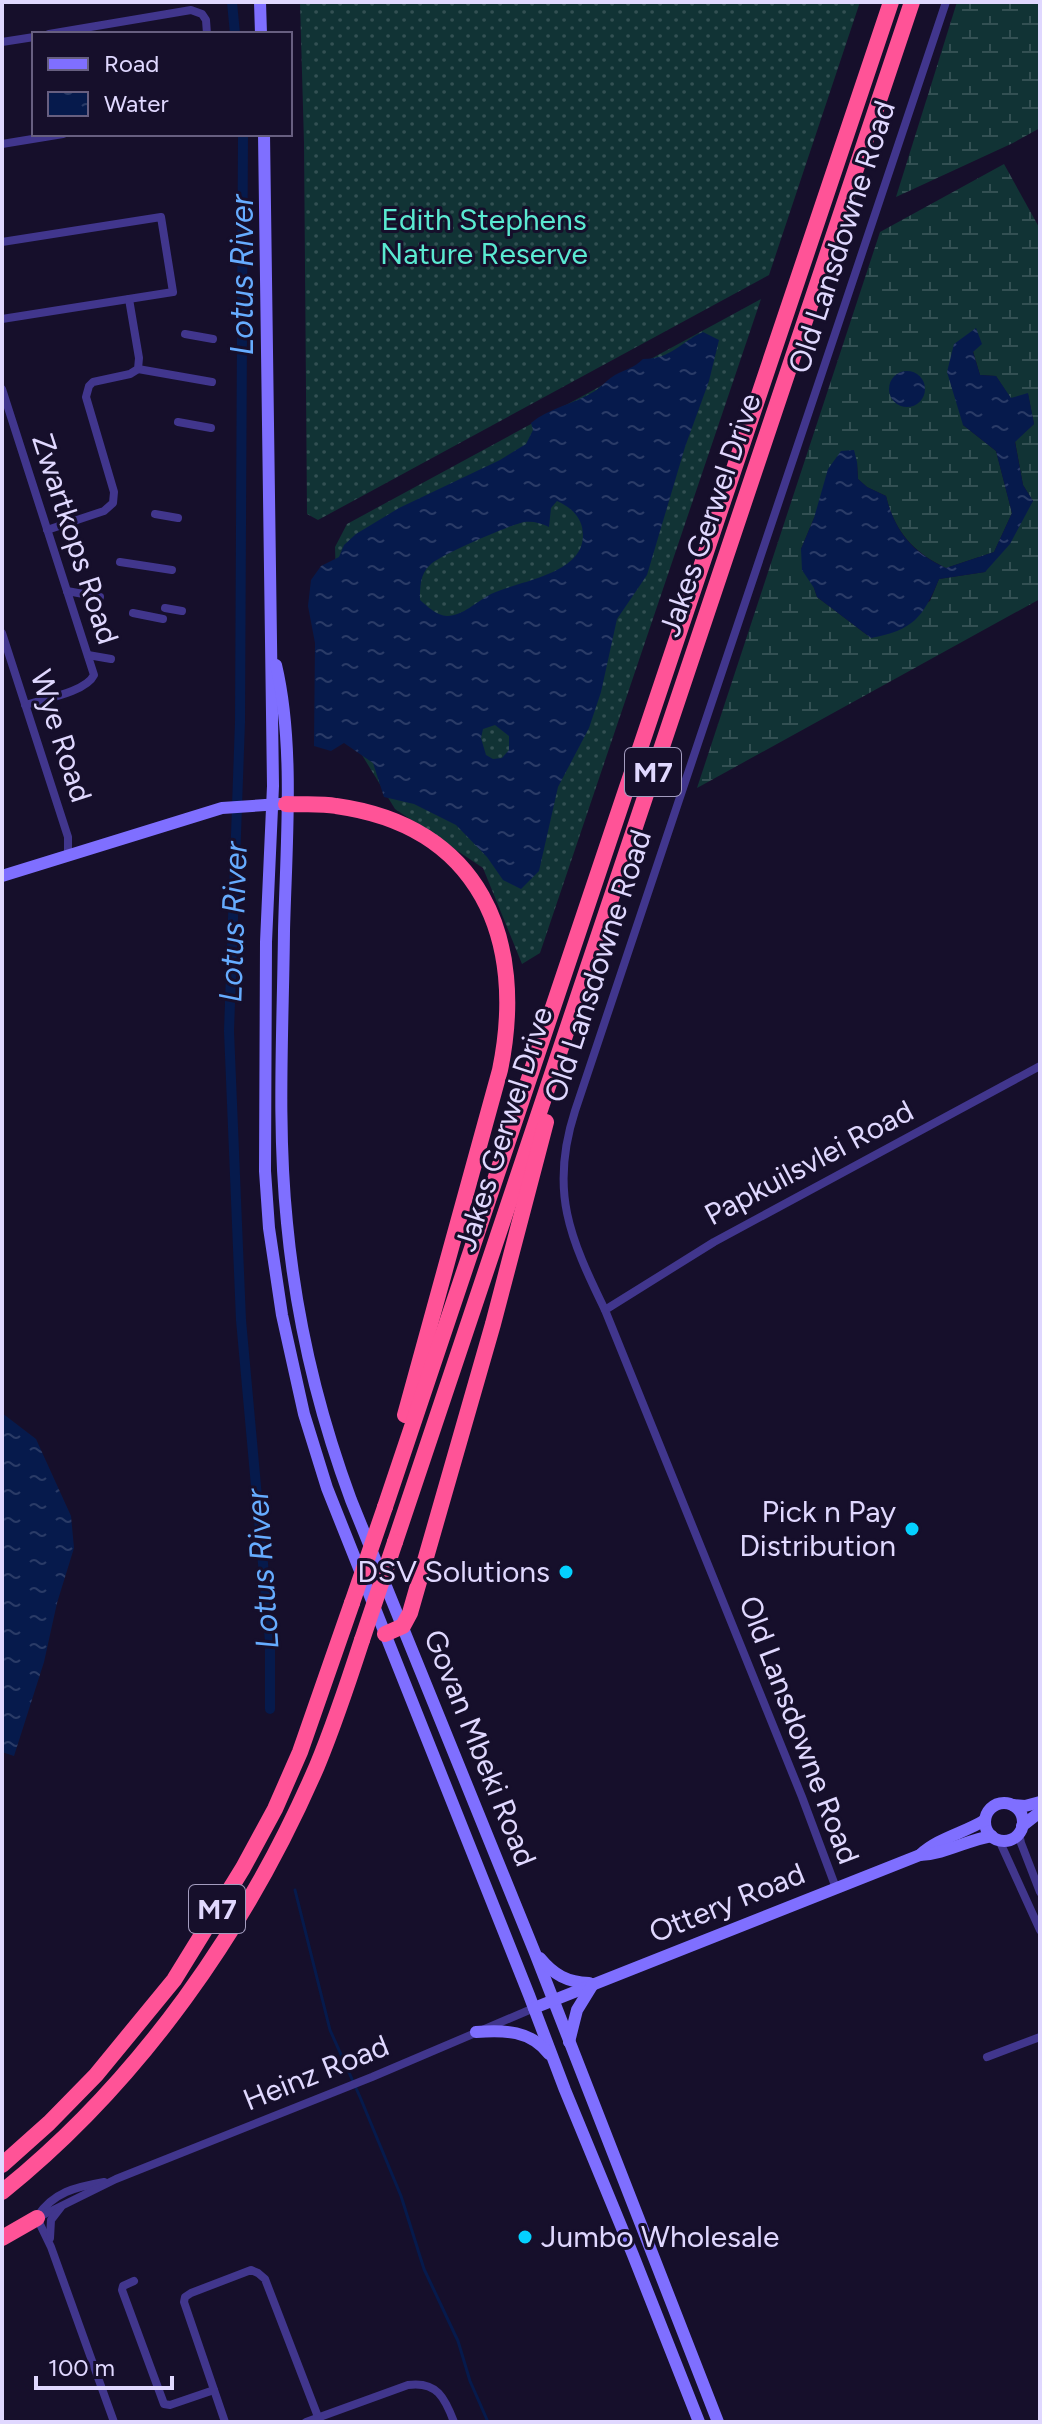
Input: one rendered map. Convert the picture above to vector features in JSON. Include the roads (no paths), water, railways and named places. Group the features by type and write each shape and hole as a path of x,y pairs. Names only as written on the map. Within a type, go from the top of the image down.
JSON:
{"highway":[{"name":"Jakes Gerwel Drive","path":"2,2165 96,2075 174,1980 243,1868 275,1809 305,1738 891,2"},
{"name":"Jakes Gerwel Drive","path":"2,2192 63,2138 153,2040 223,1942 260,1881 317,1765 362,1640 912,2"},
{"path":"280,804 335,806 374,814 418,832 454,859 481,892 500,935 506,967 508,1023 502,1059 399,1435 387,1501"},
{"path":"385,1634 403,1626 410,1613 436,1528 493,1324 580,989"},
{"path":"2,2238 37,2218"}],"main road":[{"path":"260,2 261,32"},
{"name":"Govan Mbeki Road","path":"264,136 271,642 284,697 280,804 283,1166 293,1274 311,1368 336,1459 535,1953 718,2422"},
{"path":"2,876 238,806 280,804"},
{"name":"Govan Mbeki Road","path":"280,804 266,942 265,1171 274,1263 294,1372 318,1462 699,2422"},
{"path":"1040,1802 1025,1806 995,1805 990,1808 985,1826 995,1838 1013,1838 1040,1812"},
{"path":"1013,1805 1021,1814 1020,1829"},
{"name":"Ottery Road","path":"920,1855 930,1846 985,1820"},
{"name":"Ottery Road","path":"534,2008 920,1855 933,1854 969,1840 995,1838"},
{"path":"535,1953 564,1979 596,1983"},
{"path":"569,2042 577,2010 596,1983"},
{"path":"476,2032 503,2030 522,2034 538,2043 554,2060"}],"street":[{"name":"Old Lansdowne Road","path":"836,1888 605,1310 575,1245 566,1213 563,1180 568,1132 946,2"},
{"path":"61,32 191,10 202,14 207,30"},
{"path":"2,42 32,37"},
{"path":"2,144 51,136"},
{"path":"2,242 161,217 173,292 2,319"},
{"path":"129,299 138,369"},
{"path":"185,334 213,339"},
{"path":"47,530 104,511 113,503 114,492 86,403 89,386 138,369 212,382"},
{"name":"Zwartkops Road","path":"2,389 94,675 87,685 25,705"},
{"path":"178,422 211,428"},
{"path":"155,514 178,518"},
{"path":"120,562 172,570"},
{"path":"67,591 100,597"},
{"path":"165,608 182,611"},
{"path":"133,613 163,619"},
{"name":"Wye Road","path":"2,633 68,837 68,856"},
{"path":"88,655 111,659"},
{"name":"Papkuilsvlei Road","path":"605,1310 714,1242 1040,1066"},
{"path":"1020,1829 1040,1892"},
{"path":"995,1838 1040,1930"},
{"name":"Heinz Road","path":"37,2218 116,2179 372,2077 534,2008"},
{"path":"987,2057 1040,2037"},
{"name":"Heinz Road","path":"37,2218 57,2195 116,2179"},
{"path":"51,2247 49,2225 63,2204"},
{"path":"37,2218 51,2247 114,2422"},
{"path":"225,2422 183,2305 184,2299 191,2293 251,2270 265,2279 319,2420"},
{"path":"134,2281 123,2286 122,2290 164,2404 170,2405 214,2390"},
{"path":"306,2422 418,2384 429,2387 444,2398 454,2422"}],"water":[{"path":"976,328 982,344 973,352 980,375 996,376 1011,398 1028,393 1034,424 1015,442 1023,485 1033,501 1010,544 985,572 939,579 928,604 915,620 897,631 871,638 817,597 802,570 801,549 814,518 828,469 841,451 854,450 858,479 886,496 900,531 907,540 946,568 994,552 1012,513 996,451 963,425 947,372 954,344"},
{"path":"703,332 719,340 709,381 685,447 647,575 617,619 601,692 589,728 558,787 539,871 521,889 503,880 487,857 456,825 414,804 384,797 373,763 344,743 331,751 314,746 315,643 308,606 311,580 321,566 339,557 344,545 356,534 399,508 500,460 526,444 533,430 531,423 538,418 595,391 643,359 669,353","holes":["557,501 572,511 582,527 582,543 576,555 565,565 491,594 453,615 440,614 420,600 422,577 436,560 524,522 549,527 551,508","495,725 509,736 509,750 502,758 493,759 486,755 481,738 483,729"]},
{"path":"907,371 920,376 925,389 920,402 907,407 894,402 889,389 894,376"},
{"path":"2,1413 36,1439 71,1516 74,1548 57,1603 44,1662 14,1756 2,1752"}],"waterway":[{"name":"Lotus River","path":"232,2 235,32"},
{"name":"Lotus River","path":"243,136 240,722 229,1031 241,1320 270,1641 270,1709"},
{"path":"295,1890 330,2030 401,2196 424,2269 458,2341 470,2381 488,2422"}],"place":[{"name":"Pick n Pay Distribution","path":"912,1529"},
{"name":"DSV Solutions","path":"566,1572"},
{"name":"Jumbo Wholesale","path":"525,2237"}],"park label":[{"name":"Edith Stephens Nature Reserve","path":"484,237"}]}
